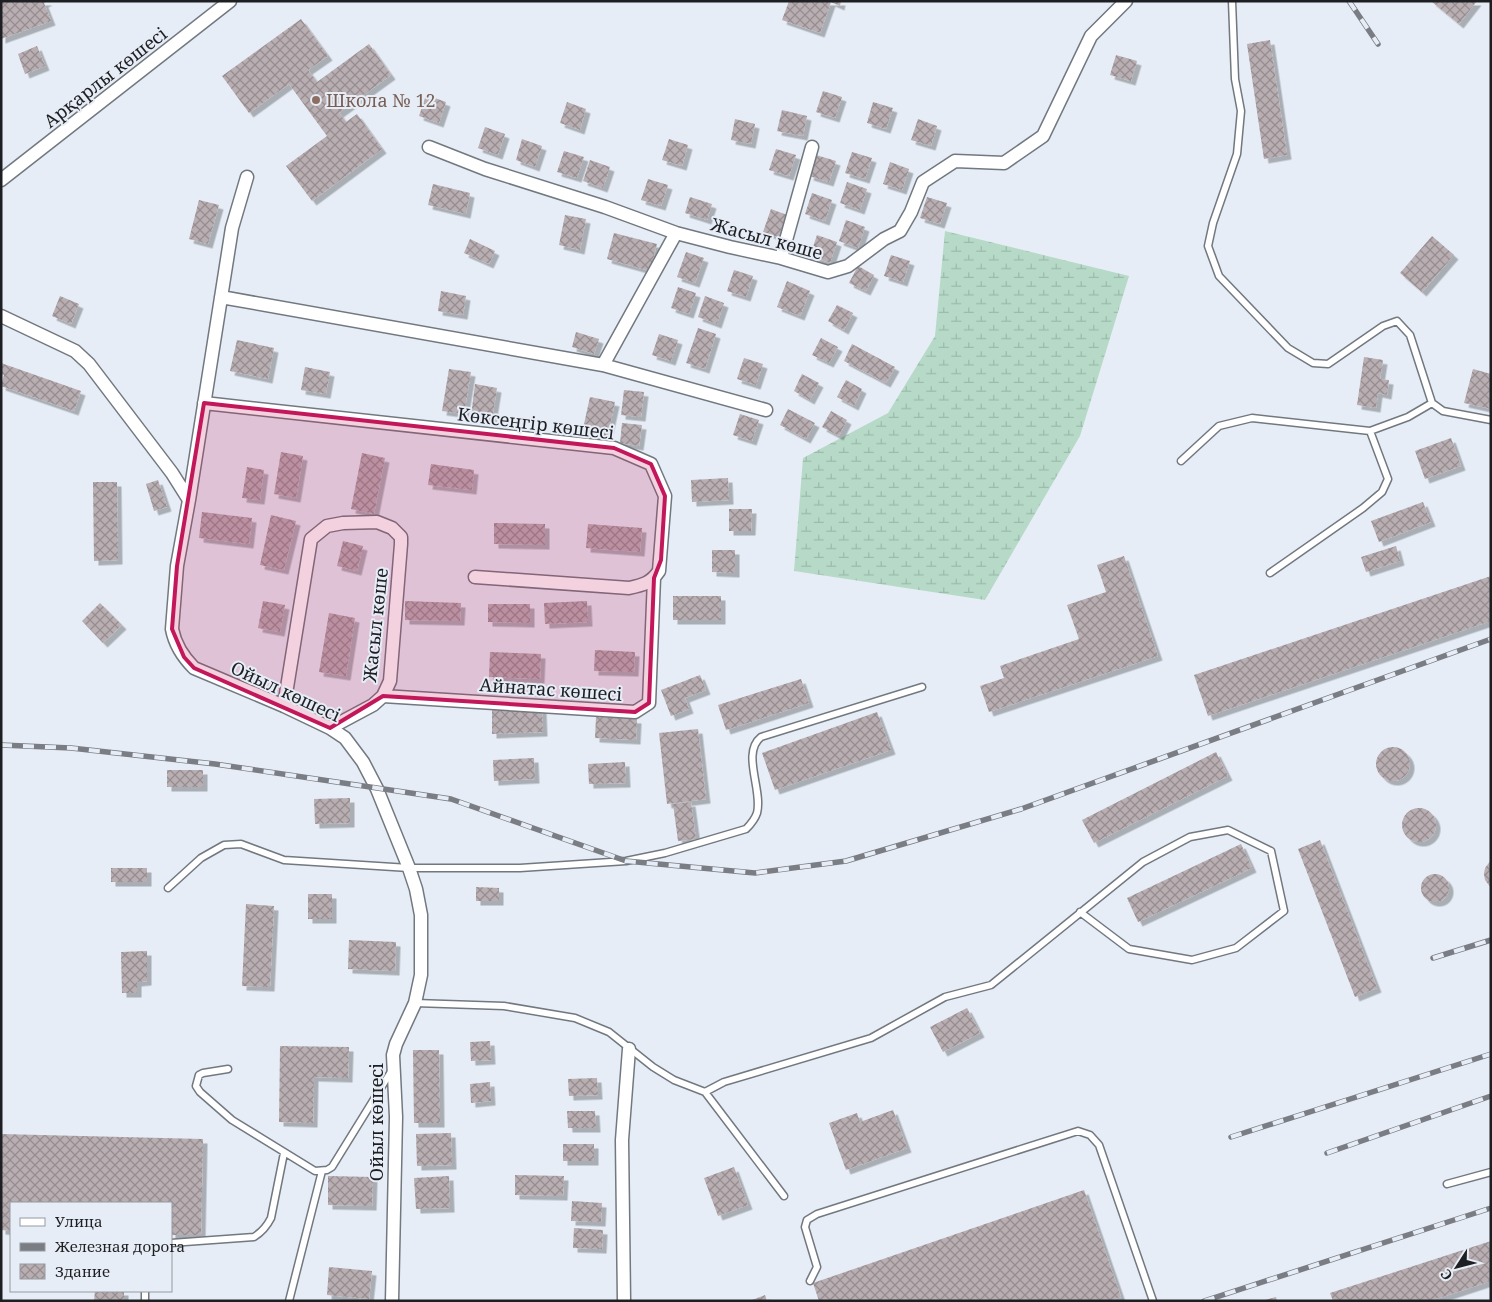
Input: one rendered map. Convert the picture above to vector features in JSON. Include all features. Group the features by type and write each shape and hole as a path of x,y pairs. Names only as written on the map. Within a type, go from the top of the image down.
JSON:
{"street":[{"name":"Арқарлы көшесі","path":"1,180 230,1"},
{"name":"Жасыл көше","path":"429,148 485,169 605,206 676,233 780,258 828,272 848,266 884,239 900,232 911,212 923,182 955,161 1004,164 1043,136 1091,36 1126,1"},
{"path":"780,258 812,148"},
{"name":"Ойыл көшесі","path":"247,177 232,228 220,297 178,566 172,629 174,638 184,658 194,668 284,706 330,728 345,738 363,762 377,789 416,889 421,915 421,975 415,1002 393,1055 396,1117 392,1301"},
{"path":"603,365 676,233"},
{"path":"220,297 603,365 766,410"},
{"path":"1,316 75,352 89,364 172,473 188,500"},
{"name":"Көксеңгір көшесі","path":"204,403 614,448 651,464 664,491 661,560 659,571 654,578"},
{"name":"Жасыл көше","path":"284,706 311,539 327,526 343,523 377,522 392,528 401,537 401,544 390,681 383,696 373,705 330,728"},
{"path":"475,577 629,588 645,585 654,578"},
{"name":"Айнатас көшесі","path":"383,696 635,712 649,703 654,578"},
{"path":"624,1301 622,1140 629,1049"}],"lane":[{"path":"1232,1 1235,79 1241,111 1237,154 1213,223 1208,246 1219,276 1288,348 1313,363 1328,364 1383,326 1397,321 1410,335 1432,403 1443,411 1491,420"},
{"path":"1181,461 1220,426 1252,418 1370,431 1408,417 1432,403"},
{"path":"1270,573 1364,508 1382,492 1388,479 1370,431"},
{"path":"168,888 201,858 224,845 241,844 284,860 409,868 520,868 626,861 665,853 746,829 753,821 757,812 758,798 753,749 756,741 761,737 922,687"},
{"path":"705,1092 724,1082 870,1038 945,997 991,985 1080,912 1143,862 1190,837 1228,830 1271,851 1284,912 1236,948 1192,960 1129,949 1080,912"},
{"path":"415,1002 504,1006 575,1018 609,1032 653,1067 674,1080 705,1092 784,1196"},
{"path":"228,1069 203,1072 199,1075 196,1086 200,1092 232,1120 310,1170 322,1171 332,1167 394,1067"},
{"path":"810,1281 818,1266 805,1228 807,1220 817,1214 1078,1132 1090,1135 1099,1145 1153,1301"},
{"path":"172,1243 254,1237 266,1227 271,1218 284,1153"},
{"path":"289,1301 322,1171"},
{"path":"1447,1184 1491,1172"}],"highlighted area":[{"path":"204,403 614,448 651,464 665,496 661,560 654,578 649,703 635,712 383,696 330,728 194,668 184,657 172,629 177,566"}],"green space":[{"path":"945,231 1129,276 1080,436 985,600 794,571 803,458 888,413 935,336"}],"building":[{"path":"1,1 48,1 44,3 51,21 1,39"},
{"path":"789,1 841,1 840,6 831,2 820,33 782,20"},
{"path":"1431,1 1477,1 1459,24"},
{"path":"301,19 328,56 308,70 317,82 369,44 391,75 339,113 346,122 357,114 382,149 312,201 286,166 327,136 289,84 249,113 222,76"},
{"path":"1270,40 1287,155 1264,159 1247,44"},
{"path":"37,46 45,66 25,74 18,54"},
{"path":"1116,55 1137,61 1131,81 1110,75"},
{"path":"823,91 842,97 835,118 816,112"},
{"path":"426,95 446,102 439,123 419,116"},
{"path":"567,102 586,109 580,130 560,123"},
{"path":"873,102 893,108 886,129 867,123"},
{"path":"782,110 807,116 803,136 777,131"},
{"path":"735,119 755,124 751,144 731,140"},
{"path":"918,119 937,126 931,146 911,140"},
{"path":"485,127 505,134 498,155 478,148"},
{"path":"522,139 542,146 535,167 516,160"},
{"path":"669,139 688,145 682,166 662,160"},
{"path":"776,149 796,155 789,176 769,170"},
{"path":"564,151 584,157 577,178 557,172"},
{"path":"852,152 872,158 865,179 845,173"},
{"path":"816,155 836,161 829,182 809,176"},
{"path":"590,160 610,167 603,188 583,181"},
{"path":"890,162 909,169 902,190 883,184"},
{"path":"648,179 668,185 661,206 641,200"},
{"path":"847,182 867,189 860,210 840,203"},
{"path":"433,184 470,193 466,214 428,205"},
{"path":"812,193 832,200 825,221 805,214"},
{"path":"690,197 712,204 707,220 685,213"},
{"path":"927,197 947,203 940,224 920,218"},
{"path":"199,200 219,205 208,244 189,239"},
{"path":"771,209 787,215 778,237 763,232"},
{"path":"565,215 586,219 580,250 559,245"},
{"path":"846,220 865,227 858,248 839,241"},
{"path":"614,233 657,244 650,271 607,259"},
{"path":"817,235 837,242 830,263 810,256"},
{"path":"1432,236 1454,255 1422,292 1400,273"},
{"path":"470,239 495,251 489,264 464,253"},
{"path":"686,252 704,258 695,283 677,277"},
{"path":"891,255 910,261 903,282 884,276"},
{"path":"858,266 874,275 866,291 849,283"},
{"path":"734,270 753,276 746,297 727,291"},
{"path":"787,281 810,291 800,316 777,307"},
{"path":"678,287 696,293 689,314 671,308"},
{"path":"441,291 466,296 463,315 438,311"},
{"path":"60,296 79,304 71,324 52,316"},
{"path":"705,296 724,303 717,324 698,317"},
{"path":"837,305 853,313 844,330 828,321"},
{"path":"698,328 716,334 705,369 686,363"},
{"path":"576,332 599,339 594,354 572,347"},
{"path":"659,334 678,340 671,361 652,355"},
{"path":"821,338 838,347 829,363 812,355"},
{"path":"237,340 274,348 268,379 230,371"},
{"path":"852,344 895,367 886,383 844,361"},
{"path":"1364,357 1383,360 1380,379 1389,380 1387,395 1378,393 1376,408 1357,405"},
{"path":"744,358 763,364 756,385 737,379"},
{"path":"1,363 81,391 74,411 1,386 4,375 1,374"},
{"path":"305,367 330,372 326,394 301,390"},
{"path":"449,369 471,372 464,414 442,411"},
{"path":"1473,369 1491,374 1491,409 1464,403"},
{"path":"802,374 819,383 810,400 794,391"},
{"path":"846,380 862,389 854,406 837,397"},
{"path":"475,384 497,388 492,419 471,416"},
{"path":"624,390 644,392 641,417 621,415"},
{"path":"590,397 615,402 607,439 582,433"},
{"path":"788,409 815,423 806,439 780,425"},
{"path":"831,411 847,420 839,436 822,427"},
{"path":"740,414 759,420 752,441 733,435"},
{"path":"622,423 642,425 639,446 620,443"},
{"path":"1451,438 1461,466 1425,479 1415,451"},
{"path":"281,452 303,456 296,498 274,494"},
{"path":"362,453 385,458 374,514 351,509"},
{"path":"431,464 474,470 472,490 428,485"},
{"path":"247,467 264,470 260,500 242,498"},
{"path":"728,478 729,500 692,502 691,480"},
{"path":"158,480 167,507 154,511 146,484"},
{"path":"93,482 117,482 118,560 94,561"},
{"path":"1423,502 1431,522 1379,542 1371,521"},
{"path":"729,509 752,509 751,531 729,531"},
{"path":"202,512 252,518 249,544 199,538"},
{"path":"271,515 296,521 284,570 260,565"},
{"path":"494,523 545,524 545,545 494,544"},
{"path":"588,524 642,528 640,552 586,548"},
{"path":"343,541 363,546 357,571 337,566"},
{"path":"1396,546 1400,561 1366,572 1361,557"},
{"path":"712,550 735,550 735,573 712,572"},
{"path":"1124,556 1158,656 989,712 980,686 1004,678 1000,666 1079,639 1067,605 1106,592 1097,565"},
{"path":"1491,576 1491,621 1208,716 1194,675"},
{"path":"673,596 721,596 721,620 673,620"},
{"path":"263,601 285,605 280,632 258,628"},
{"path":"405,601 461,603 460,621 405,620"},
{"path":"587,601 588,622 545,624 544,603"},
{"path":"100,603 122,625 103,643 82,621"},
{"path":"488,604 530,604 530,623 488,622"},
{"path":"329,613 355,618 346,676 319,672"},
{"path":"595,650 635,652 634,672 594,671"},
{"path":"490,652 541,654 540,679 489,677"},
{"path":"700,675 706,690 685,698 689,709 671,716 661,690"},
{"path":"801,679 809,703 726,730 718,705"},
{"path":"542,707 543,732 492,734 492,708"},
{"path":"877,712 891,750 775,790 762,753"},
{"path":"596,717 637,719 636,740 595,738"},
{"path":"698,729 706,799 667,804 659,733"},
{"path":"1393,747 1405,752 1410,764 1405,776 1393,781 1381,776 1376,764 1381,752"},
{"path":"1216,752 1228,776 1094,843 1082,820"},
{"path":"534,758 535,779 494,781 493,760"},
{"path":"625,762 626,783 589,784 588,764"},
{"path":"167,770 203,770 203,787 167,787"},
{"path":"350,798 350,823 315,824 314,799"},
{"path":"691,802 696,839 678,841 673,804"},
{"path":"1419,808 1431,813 1436,825 1431,837 1419,842 1407,837 1402,825 1407,813"},
{"path":"1320,840 1377,988 1355,997 1298,849"},
{"path":"1241,844 1252,868 1138,922 1127,898"},
{"path":"1491,860 1491,888 1485,880 1484,874 1485,868"},
{"path":"111,868 147,868 147,882 111,882"},
{"path":"1435,874 1445,878 1449,888 1445,898 1435,902 1425,898 1421,888 1425,878"},
{"path":"476,887 499,888 499,901 476,901"},
{"path":"308,894 332,894 332,919 308,919"},
{"path":"246,904 274,906 270,987 242,986"},
{"path":"349,940 396,942 395,971 348,969"},
{"path":"147,951 147,981 137,982 137,993 122,993 121,952"},
{"path":"967,1008 980,1033 943,1052 930,1027"},
{"path":"490,1041 491,1060 471,1061 470,1042"},
{"path":"280,1046 349,1047 348,1078 314,1077 313,1123 279,1122"},
{"path":"413,1050 439,1050 440,1123 414,1123"},
{"path":"597,1078 598,1095 569,1096 568,1079"},
{"path":"490,1082 491,1101 471,1103 470,1084"},
{"path":"893,1110 907,1148 846,1170 829,1123 857,1113 860,1122"},
{"path":"567,1111 595,1111 596,1128 568,1128"},
{"path":"451,1133 452,1165 417,1166 416,1134"},
{"path":"1,1134 203,1139 201,1235 172,1235 172,1202 10,1202 10,1231 1,1230"},
{"path":"563,1144 594,1144 594,1161 563,1161"},
{"path":"734,1167 748,1205 718,1216 704,1178"},
{"path":"515,1175 564,1176 563,1196 515,1195"},
{"path":"328,1176 373,1177 372,1206 328,1205"},
{"path":"449,1176 450,1208 416,1209 414,1178"},
{"path":"1084,1190 1121,1297 1110,1301 819,1301 813,1283"},
{"path":"572,1201 602,1203 601,1222 571,1221"},
{"path":"574,1228 603,1230 602,1249 573,1248"},
{"path":"1491,1241 1491,1281 1430,1301 1333,1301 1330,1293"},
{"path":"329,1267 372,1271 369,1299 327,1295"},
{"path":"95,1292 124,1292 124,1301 94,1301"},
{"path":"765,1295 767,1301 749,1301"},
{"path":"1276,1297 1277,1301 1265,1301 1265,1300"}],"railway":[{"path":"1349,1 1378,44"},
{"path":"1,745 71,748 215,764 451,799 626,861 755,873 846,861 1021,809 1491,639"},
{"path":"1433,958 1491,940"},
{"path":"1231,1137 1491,1054"},
{"path":"1327,1153 1491,1096"},
{"path":"1204,1301 1491,1208"}],"place":[{"name":"Школа № 12","path":"316,100"}]}
